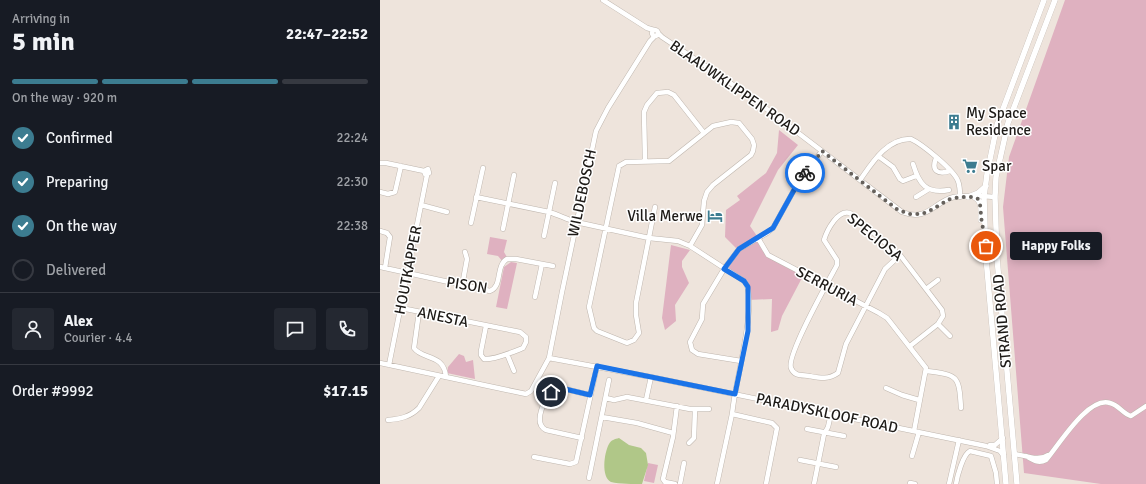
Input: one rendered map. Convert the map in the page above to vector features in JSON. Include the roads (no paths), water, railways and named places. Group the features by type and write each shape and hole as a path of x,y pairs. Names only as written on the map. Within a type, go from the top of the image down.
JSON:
{"main road":[{"name":"STRAND ROAD","path":"1006,484 986,258 984,196 991,150 997,125 1044,0"},
{"name":"STRAND ROAD","path":"1017,484 997,258 994,197 996,178 1008,122 1055,0"},
{"path":"971,197 980,192 986,186"},
{"path":"971,197 978,199 980,204 982,225 985,233"},
{"path":"1003,447 1014,454 1010,456 1004,464"}],"street":[{"name":"BLAAUWKLIPPEN ROAD","path":"603,0 662,37 749,96 898,210 910,214 926,213 950,199 960,197 994,197"},
{"name":"WILDEBOSCH","path":"550,358 576,222 594,139 599,124 608,108 655,34"},
{"path":"645,161 644,112 657,93 668,92 674,95 704,133"},
{"path":"655,207 636,303 639,334 634,340 627,343 597,331 594,328 590,313 590,304 619,166 626,162 669,160 715,125 736,122 741,125 752,139 754,145 753,151 713,185 707,192 704,201 702,226 690,246"},
{"path":"860,180 886,147 902,140 909,139 913,140 950,171 958,181 960,197"},
{"path":"741,361 698,354 692,350 690,345 702,319 703,304 724,269 739,249 770,230 776,223 799,181 822,151"},
{"path":"878,156 893,167 900,179 903,181 916,176"},
{"path":"936,158 934,167 937,172 944,173 950,171"},
{"path":"380,163 401,166 395,192 388,194 380,192"},
{"path":"913,164 916,176 928,189 938,191 949,190"},
{"name":"HOUTKAPPER","path":"389,365 421,205 425,173 401,166"},
{"path":"471,223 482,168"},
{"path":"504,229 514,175"},
{"path":"544,236 555,183"},
{"path":"916,197 928,189"},
{"path":"476,197 558,214 564,219 649,238 678,241 690,246 744,281 748,287 748,331 717,484"},
{"path":"421,205 447,212"},
{"name":"SPECIOSA","path":"826,285 837,263 836,258 825,243 825,238 836,217 844,212 850,213 900,255 942,310 943,316 938,324"},
{"path":"380,231 389,234 391,239 382,268"},
{"name":"SERRURIA","path":"758,238 768,255 887,318 925,365 926,371"},
{"path":"462,286 467,259 465,252"},
{"path":"826,285 809,318 791,359 790,366 796,374 828,378 838,373 846,344 885,269 900,255"},
{"name":"PISON","path":"382,268 487,291 494,289 496,286 501,264 507,259 516,259 553,266"},
{"path":"535,297 542,264"},
{"path":"926,289 938,280"},
{"name":"ANESTA","path":"401,308 520,332 525,335 526,342 523,348 487,360 482,358 481,351 486,326"},
{"path":"419,312 414,348 417,352 433,358 442,365 445,370 446,377"},
{"path":"910,346 938,324 950,336"},
{"path":"507,354 514,371"},
{"path":"380,363 526,394 531,391 550,358"},
{"name":"PARADYSKLOOF ROAD","path":"550,358 597,366 959,440 986,446 1000,451 1004,457"},
{"path":"534,457 570,464 573,464 577,459 597,366"},
{"path":"912,456 919,400 926,371 949,374 955,378 959,386 961,408"},
{"path":"388,420 405,417 415,412 439,376"},
{"path":"646,400 650,377"},
{"path":"589,478 609,380"},
{"path":"582,438 546,430 541,428 539,422 543,407 553,390 561,388 590,395"},
{"path":"886,388 919,400"},
{"path":"606,398 614,400 627,397 696,409 709,409"},
{"path":"1014,454 1026,456 1034,461 1042,462 1047,459 1085,412 1100,402 1111,403 1131,416 1146,406"},
{"path":"675,484 665,482 663,479 677,406"},
{"path":"688,443 694,438 696,409"},
{"path":"732,414 772,423 777,428 766,484"},
{"path":"814,484 825,432 828,428 831,414"},
{"path":"602,417 637,423 673,433"},
{"path":"807,429 844,436"},
{"path":"986,446 995,445 1003,438"},
{"path":"949,484 959,440"},
{"path":"956,484 958,473 966,453 970,451 990,456 996,473 997,484"},
{"path":"800,460 836,467"},
{"path":"680,484 684,463"},
{"path":"953,463 962,464"}],"place":[{"name":"My Space Residence","path":"954,122"},
{"name":"Spar","path":"970,166"},
{"name":"Villa Merwe","path":"715,216"},
{"name":"Happy Folks","path":"986,246"}]}
